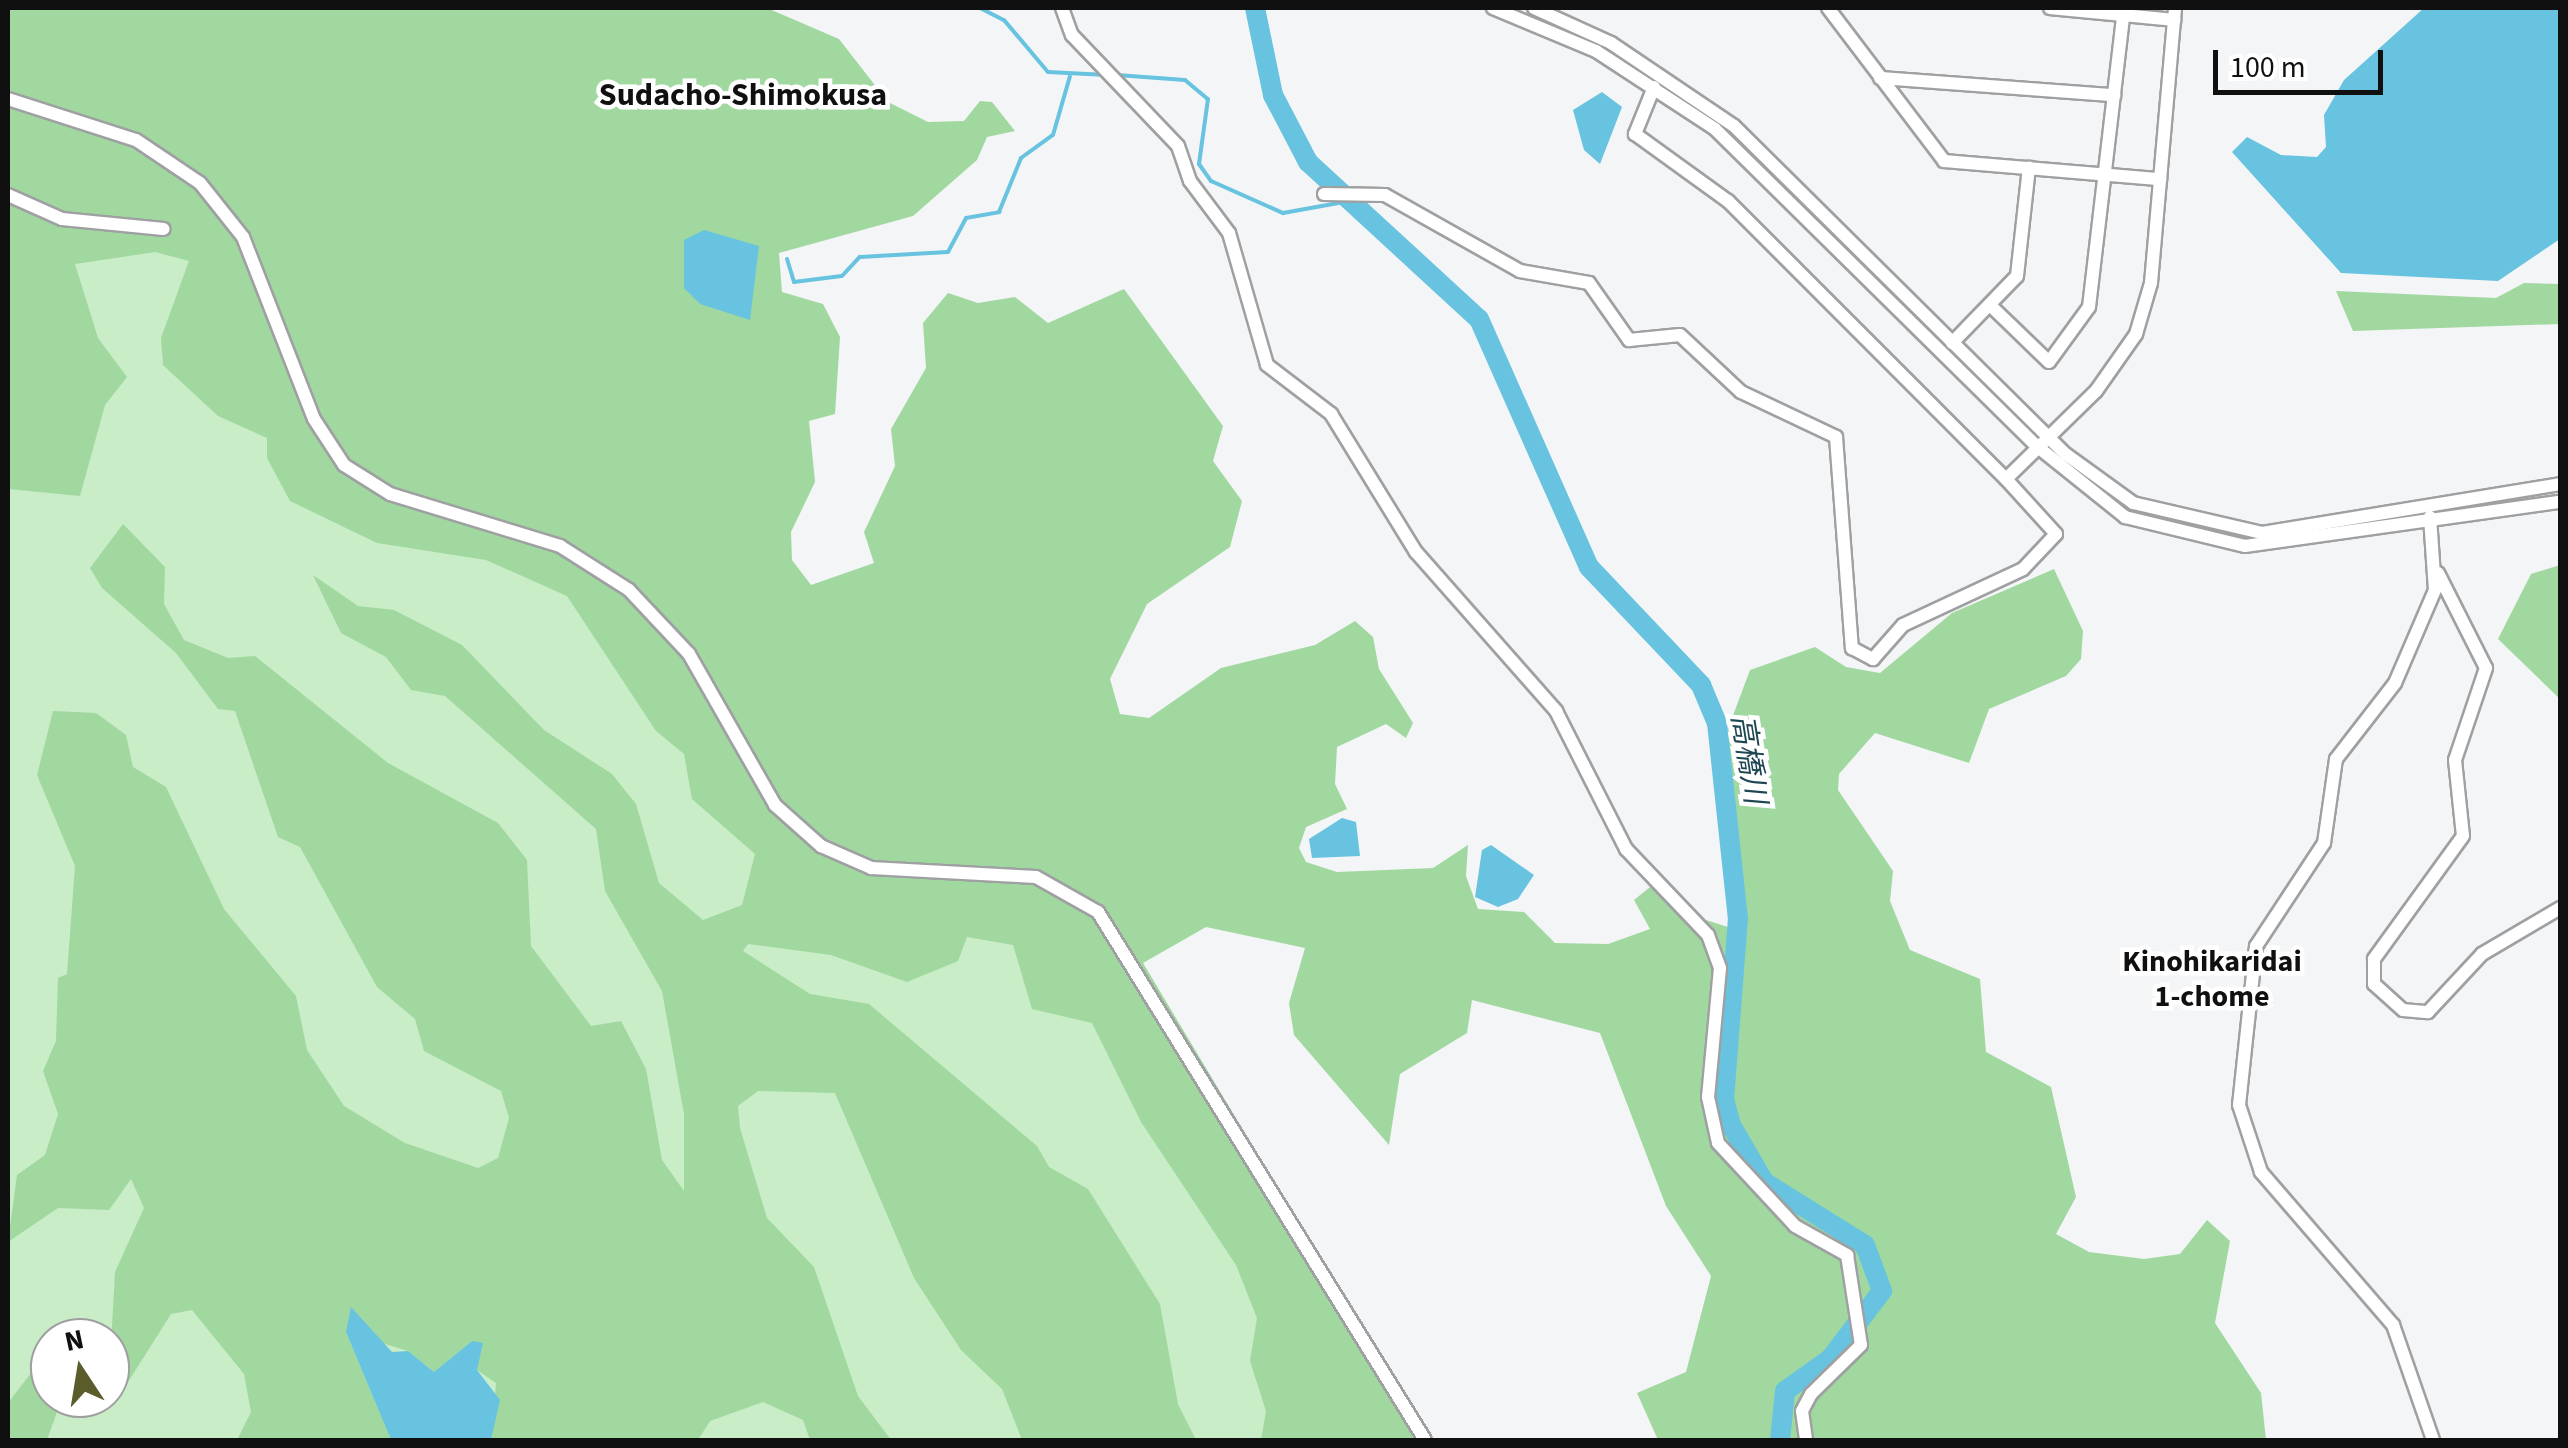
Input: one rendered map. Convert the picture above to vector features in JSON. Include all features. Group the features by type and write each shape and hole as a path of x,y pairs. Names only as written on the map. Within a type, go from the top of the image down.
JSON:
{"street":[{"path":"1062,8 1094,59 1178,146 1190,181 1229,233 1267,365 1331,414 1416,552 1556,711 1626,849 1692,908 1720,968 1708,1098 1718,1143 1796,1226 1847,1254 1861,1345 1810,1394 1802,1411 1806,1440"},
{"path":"1492,8 1654,87 1768,175 2038,447 2125,517 2208,543 2302,543 2430,517 2560,484"},
{"path":"1534,8 1611,43 1734,126 2051,438 2133,503 2227,531 2430,517 2560,502"},
{"path":"1828,8 1944,161 2160,179"},
{"path":"2006,479 2051,438 2136,334 2160,179 2174,14 2050,8"},
{"path":"1992,306 2049,362 2064,351 2094,292 2123,12"},
{"path":"1880,78 2114,95"},
{"path":"1324,194 1386,195 1520,271 1590,283 1628,340 1680,335 1741,392 1836,438 1856,656 1881,655 1903,625 1938,604 2023,569 2056,534 1728,201 1635,134 1654,87"},
{"path":"8,99 136,140 200,183 243,236 320,433 344,465 404,500 560,546 629,590 689,654 775,804 821,846 871,868 1036,877 1098,912 1425,1440"},
{"path":"1952,344 1992,306 2020,265 2029,168"},
{"path":"8,195 62,219 164,229"},
{"path":"2430,517 2435,590 2395,683 2336,760 2324,844 2256,946 2239,1105 2261,1172 2400,1338 2433,1440"},
{"path":"2434,562 2486,668 2454,760 2463,836 2374,959 2374,984 2403,1010 2428,1012 2482,954 2560,908"}],"green space":[{"path":"8,8 767,8 839,39 888,102 928,122 964,121 980,101 992,102 1015,131 987,137 977,160 913,216 779,253 782,292 823,304 840,337 835,414 809,421 815,482 791,532 792,560 811,585 874,563 864,532 895,466 891,429 926,368 923,323 948,293 978,303 1015,297 1048,323 1124,289 1223,426 1213,461 1242,501 1230,547 1147,604 1110,679 1120,714 1149,718 1221,668 1315,645 1355,621 1373,637 1379,669 1413,723 1406,738 1386,724 1337,747 1335,784 1347,809 1306,827 1299,848 1306,862 1337,872 1433,868 1468,845 1466,876 1478,909 1524,912 1555,943 1608,944 1650,929 1634,900 1655,883 1687,914 1731,928 1714,766 1750,670 1815,647 1846,667 1880,673 1952,613 2054,569 2083,631 2081,659 2066,676 1989,709 1969,763 1875,733 1839,774 1838,790 1893,871 1890,901 1910,950 1980,979 1986,1052 2051,1087 2076,1197 2056,1234 2089,1252 2144,1259 2180,1254 2207,1220 2230,1241 2215,1323 2261,1393 2266,1440 1658,1440 1637,1393 1686,1372 1711,1276 1666,1206 1600,1033 1472,1000 1467,1033 1400,1074 1389,1145 1294,1035 1289,1003 1305,948 1206,927 1143,963 1429,1440 1261,1440 1266,1411 1250,1361 1257,1318 1236,1265 1141,1122 1092,1023 1032,1009 1013,945 967,937 958,961 907,982 831,955 748,944 743,951 810,994 869,1004 1037,1146 1049,1167 1088,1189 1160,1304 1178,1404 1196,1440 1022,1440 1002,1389 961,1350 914,1278 835,1093 758,1091 738,1106 740,1128 767,1218 814,1267 858,1396 891,1440 810,1440 803,1420 763,1402 710,1421 698,1440 491,1440 496,1383 477,1370 472,1341 434,1372 408,1351 346,1332 391,1440 237,1440 251,1412 244,1374 192,1310 171,1314 130,1379 130,1318 112,1318 115,1272 144,1208 131,1179 109,1210 58,1208 8,1242 17,1175 45,1155 58,1114 43,1071 56,1041 58,978 67,974 75,866 37,775 53,711 96,713 126,735 133,767 166,787 224,909 296,996 307,1050 344,1106 405,1143 478,1168 498,1158 509,1118 501,1091 424,1051 415,1019 377,987 300,847 278,837 235,711 218,709 176,653 102,588 90,568 123,524 165,567 164,604 184,640 228,658 255,656 388,763 498,823 527,860 531,946 591,1026 621,1021 646,1069 662,1160 684,1191 684,1114 662,991 605,891 596,829 445,696 411,690 386,657 341,633 313,575 358,606 394,610 462,645 544,730 612,774 636,804 659,883 703,920 742,905 755,854 692,799 684,754 656,731 567,596 486,560 377,543 290,501 267,458 267,438 218,416 163,365 161,338 189,261 155,252 75,264 98,338 127,377 105,405 80,496 8,489"},
{"path":"8,207 226,222 523,540 1008,879 1279,1217 1289,1440 8,1440"},
{"path":"2524,283 2560,284 2560,324 2353,331 2336,291 2496,298"},
{"path":"2560,565 2560,699 2498,639 2531,574"},
{"path":"30,1374 30,1418 55,1418 47,1440 8,1440 8,1403"}],"water":[{"path":"2424,8 2560,8 2560,239 2498,281 2341,273 2232,152 2247,137 2281,155 2317,157 2326,147 2324,115 2344,80"},
{"path":"1602,92 1622,107 1600,164 1584,150 1573,110"},
{"path":"704,230 759,246 750,320 700,304 684,288 684,240"},
{"path":"1342,818 1356,822 1360,856 1312,858 1309,839"},
{"path":"1491,845 1534,875 1518,899 1498,907 1475,897 1482,850"},
{"path":"351,1307 392,1352 408,1351 434,1372 472,1341 483,1343 477,1370 500,1400 491,1440 391,1440 346,1332"}],"waterway":[{"path":"980,8 1004,20 1048,72 1107,75"},
{"name":"高橋川","path":"1255,8 1273,95 1308,162 1479,319 1589,567 1701,685 1717,723 1738,918 1724,1099 1731,1125 1764,1182 1865,1245 1882,1291 1830,1359 1785,1391 1780,1440"},
{"path":"1117,75 1185,80 1208,99 1199,164 1211,181 1283,213 1344,202"},
{"path":"787,259 794,282 842,276 860,257 948,252 966,218 999,212 1021,158 1053,135 1070,76"}],"district":[{"name":"Sudacho-Shimokusa","path":"743,95"},
{"name":"Kinohikaridai 1-chome","path":"2212,979"}]}
